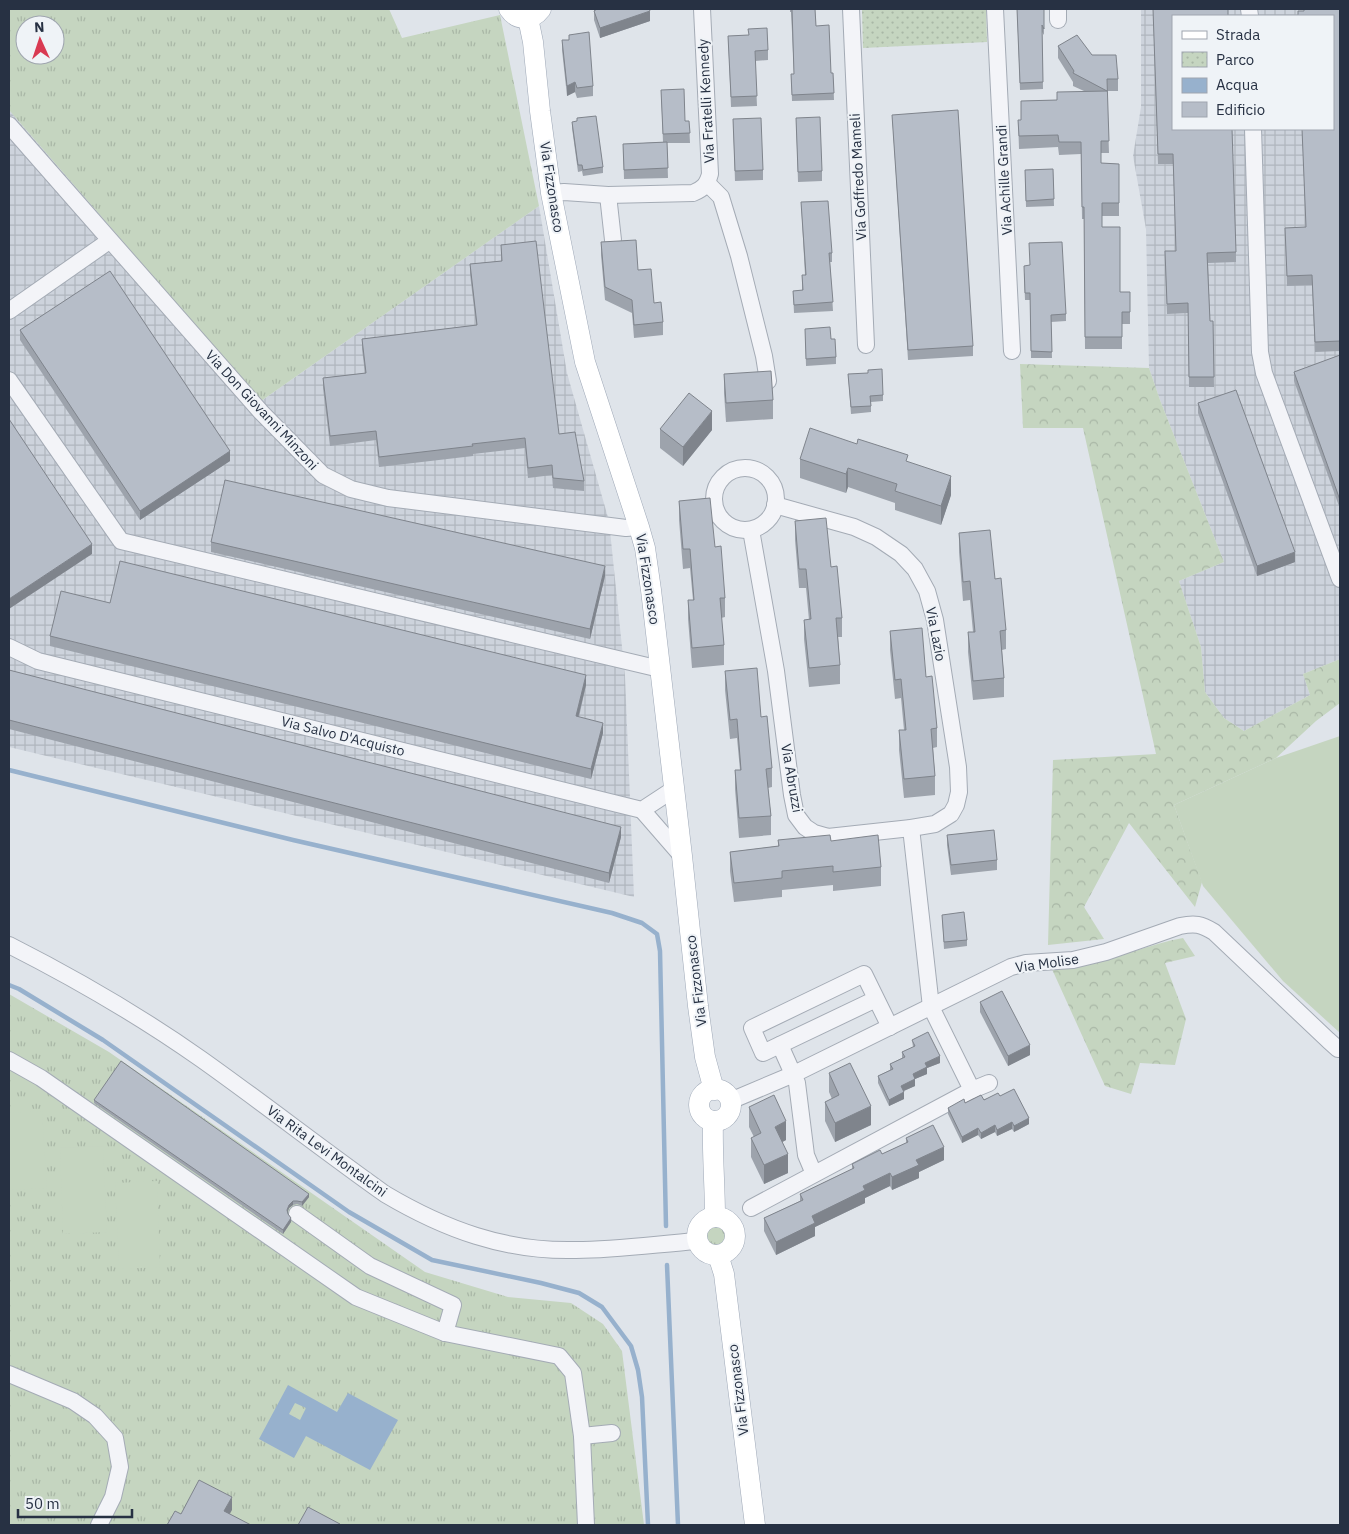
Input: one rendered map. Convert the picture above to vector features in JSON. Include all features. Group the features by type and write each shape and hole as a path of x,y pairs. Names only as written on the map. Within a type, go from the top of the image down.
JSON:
{"main road":[{"name":"Via Fizzonasco","path":"509,9 516,16 534,13 533,42 551,192 585,362 639,527 644,548 651,590 699,1015 705,1057 714,1090"},
{"path":"714,1090 724,1092 730,1101 730,1111 723,1119 713,1121 704,1117 701,1113 699,1103 704,1094 714,1090"},
{"path":"713,1121 712,1153 715,1180 715,1217"},
{"path":"715,1217 727,1221 734,1232 735,1238 730,1250 718,1255 713,1255 689,1242 704,1221 715,1217"},
{"name":"Via Fizzonasco","path":"718,1255 724,1274 754,1525"}],"street":[{"name":"Via Fratelli Kennedy","path":"551,192 608,195 693,193 702,189 707,183 710,174 702,9"},
{"name":"Via Goffredo Mameli","path":"851,9 866,345"},
{"name":"Via Achille Grandi","path":"995,9 1012,351"},
{"name":"Via Don Giovanni Minzoni","path":"9,125 260,412 323,475 351,489 388,498 626,528 639,527"},
{"path":"1253,130 1260,352 1264,373 1340,579"},
{"path":"707,183 721,198 739,256 764,356 768,381"},
{"path":"608,195 613,240"},
{"path":"9,311 109,241"},
{"path":"9,380 121,541 660,669"},
{"path":"738,469 750,469 761,473 770,482 775,493 775,505 771,516 762,525 751,530 739,530 728,526 719,517 714,506 714,494 718,483 727,474 738,469"},
{"name":"Via Lazio","path":"775,505 854,527 876,537 901,554 915,569 926,591 935,620 958,767 959,792 956,805 950,814 935,824 911,828"},
{"name":"Via Abruzzi","path":"751,530 776,671 796,815 805,827 814,834 828,837 911,828"},
{"name":"Via Salvo D'Acquisto","path":"9,647 38,662 642,810"},
{"path":"674,789 642,810 682,856"},
{"path":"911,828 931,1007 972,1090"},
{"name":"Via Molise","path":"730,1101 794,1074 1011,967 1026,963 1073,960 1106,952 1180,926 1192,924 1203,925 1214,932 1328,1040 1340,1048"},
{"name":"Via Rita Levi Montalcini","path":"9,945 83,984 162,1032 202,1059 385,1194 414,1212 446,1226 474,1236 544,1249 576,1250 689,1242"},
{"path":"876,999 764,1053 752,1028 864,974 890,1027"},
{"path":"780,1045 794,1074 799,1094 806,1155 814,1174"},
{"path":"9,1060 41,1078 356,1297 444,1333 559,1356 573,1373 582,1436 586,1525"},
{"path":"751,1208 972,1090 989,1083"},
{"path":"296,1214 370,1266 453,1304 444,1333"},
{"path":"9,1374 73,1401 95,1416 115,1438 120,1467 113,1497 99,1525"},
{"path":"582,1436 612,1433"}],"shaded area":[{"path":"1141,9 1340,9 1340,659 1303,674 1310,695 1244,731 1224,718 1205,692 1201,647 1179,581 1224,562 1149,368 1146,229 1133,156 1141,107"},
{"path":"9,110 261,401 539,206 567,373 609,521 625,676 634,897 9,747"}],"green space":[{"path":"9,9 389,9 402,38 500,15 539,206 261,401 9,110"},
{"path":"862,9 986,9 987,42 863,48"},
{"path":"1020,364 1149,368 1224,562 1179,581 1201,647 1205,692 1224,718 1244,731 1310,695 1303,674 1340,659 1340,703 1316,721 1276,758 1174,805 1202,882 1195,907 1129,823 1084,907 1104,939 1048,945 1053,760 1156,754 1083,428 1023,428"},
{"path":"1340,736 1340,1033 1283,981 1203,886 1174,805 1276,758"},
{"path":"1183,938 1195,956 1165,963 1186,1019 1175,1065 1140,1063 1131,1094 1105,1086 1051,967 1114,956"},
{"path":"9,994 109,1052 425,1272 508,1297 571,1303 603,1324 622,1351 644,1525 9,1525"},
{"path":"42,1111 47,1188 9,1190 9,1113"},
{"path":"103,1146 107,1232 63,1234 60,1148"},
{"path":"157,1181 160,1267 119,1269 115,1183"},
{"path":"716,1227 723,1230 726,1237 723,1244 716,1247 709,1244 706,1237 709,1230"}],"water":[{"path":"288,1385 337,1412 348,1393 398,1420 370,1470 306,1436 294,1458 259,1439","holes":["295,1403 306,1408 300,1420 289,1414"]}],"building":[{"path":"597,9 649,9 650,11 600,28 594,11"},
{"path":"792,9 815,9 816,26 829,25 831,73 833,73 834,93 792,95 791,74 794,74"},
{"path":"1017,9 1044,9 1044,29 1042,25 1043,82 1020,83"},
{"path":"1153,9 1228,9 1228,15 1172,15 1172,130 1232,130 1236,252 1207,253 1210,321 1213,321 1214,377 1189,377 1188,303 1167,304 1165,251 1176,251 1173,154 1158,154"},
{"path":"1304,9 1340,9 1340,341 1315,342 1312,275 1287,276 1285,228 1306,227 1302,130 1334,130 1334,15 1298,15 1298,11 1304,11"},
{"path":"767,28 768,50 755,51 757,96 731,97 728,36 749,35 748,29"},
{"path":"589,32 593,86 577,88 575,82 567,86 562,40 569,40 569,35"},
{"path":"1077,35 1092,55 1116,55 1118,79 1107,79 1109,141 1101,141 1101,163 1119,164 1119,203 1102,203 1102,227 1120,227 1120,292 1130,292 1130,312 1122,312 1122,337 1085,337 1084,207 1082,207 1081,142 1059,142 1058,135 1019,136 1018,120 1021,120 1021,101 1057,100 1057,92 1107,91 1073,73 1074,71 1058,46"},
{"path":"684,89 685,121 689,121 690,133 663,134 661,90"},
{"path":"958,110 973,346 908,350 892,115"},
{"path":"596,116 603,167 583,170 582,165 578,165 572,122 577,121 577,118"},
{"path":"820,117 822,171 798,172 796,118"},
{"path":"761,118 763,170 735,171 733,119"},
{"path":"667,142 668,168 624,170 623,144"},
{"path":"1053,169 1054,199 1026,201 1025,170"},
{"path":"828,201 832,253 829,253 833,302 794,305 793,291 803,290 802,275 806,275 801,202"},
{"path":"636,240 638,270 651,269 654,303 661,302 663,322 634,325 632,300 605,287 601,242"},
{"path":"536,241 559,434 575,432 584,481 553,478 552,465 528,468 525,438 379,457 376,431 330,436 323,378 366,373 362,339 477,325 470,264 502,261 501,245"},
{"path":"1062,242 1066,314 1051,315 1052,352 1031,351 1030,293 1025,293 1024,266 1030,265 1029,243"},
{"path":"110,271 230,451 140,511 20,330"},
{"path":"830,327 831,339 835,339 836,357 806,359 805,329"},
{"path":"1340,355 1340,500 1294,372"},
{"path":"882,369 883,395 870,396 871,406 851,407 848,374 868,373 868,370"},
{"path":"771,371 773,400 726,403 724,374"},
{"path":"1236,390 1295,552 1257,566 1198,403"},
{"path":"689,393 712,411 683,447 660,429"},
{"path":"9,419 92,544 9,599"},
{"path":"810,428 857,444 858,439 908,455 906,461 951,476 941,506 895,491 897,484 848,468 846,474 800,459"},
{"path":"225,480 605,566 590,629 211,542"},
{"path":"710,498 715,547 721,546 725,598 720,598 724,645 692,648 688,600 694,600 690,549 683,549 679,501"},
{"path":"826,518 831,567 837,566 842,618 836,618 840,665 809,668 804,620 811,619 806,569 799,569 795,521"},
{"path":"990,530 995,579 1001,578 1006,630 1000,631 1004,678 973,681 968,632 975,632 970,581 963,582 959,533"},
{"path":"120,561 586,675 576,716 603,723 591,769 50,636 61,591 110,603"},
{"path":"922,628 926,677 932,676 937,728 931,729 935,776 904,779 899,730 906,730 901,679 895,680 890,631"},
{"path":"757,668 761,717 767,716 772,768 766,769 771,816 739,818 735,770 741,770 737,719 730,720 725,671"},
{"path":"9,670 621,827 609,873 9,720"},
{"path":"994,830 997,860 951,865 947,835"},
{"path":"830,835 831,841 878,835 881,867 833,872 833,866 782,871 782,878 734,883 730,852 779,846 778,840"},
{"path":"964,912 967,940 944,942 942,915"},
{"path":"1002,991 1030,1045 1008,1056 980,1002"},
{"path":"928,1032 940,1056 925,1063 927,1067 913,1074 915,1079 901,1086 904,1092 889,1100 878,1076 893,1069 890,1064 905,1057 902,1052 915,1046 912,1040"},
{"path":"121,1061 309,1194 302,1202 293,1201 289,1205 287,1210 291,1218 283,1230 94,1100"},
{"path":"850,1063 871,1106 835,1123 825,1102 839,1095 829,1073"},
{"path":"1014,1089 1029,1118 1014,1126 1012,1122 997,1130 995,1125 981,1133 978,1128 962,1137 948,1108 964,1099 965,1103 981,1095 984,1100 998,1093 1000,1096"},
{"path":"774,1095 786,1121 775,1127 788,1154 764,1165 751,1138 761,1133 749,1107"},
{"path":"933,1125 944,1147 916,1160 919,1165 892,1177 890,1173 863,1186 865,1190 812,1216 815,1223 776,1242 764,1218 803,1200 800,1194 854,1168 852,1164 880,1150 882,1154 908,1142 906,1138"},
{"path":"199,1480 232,1497 224,1511 251,1525 167,1525 175,1511 181,1514"},
{"path":"308,1507 340,1524 298,1525"}],"waterway":[{"path":"9,770 293,840 612,913 642,923 657,934 660,951 666,1226"},
{"path":"9,985 19,989 103,1040 349,1212 432,1260 579,1293 602,1307 631,1346 638,1370 642,1397 648,1525"},
{"path":"667,1265 678,1525"}]}
